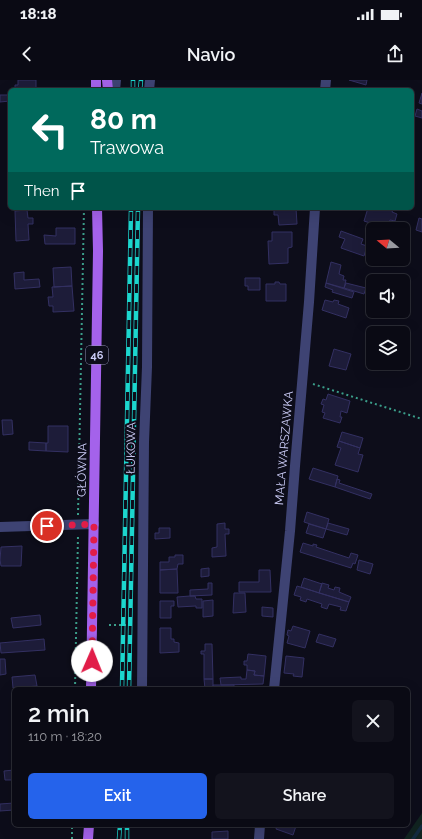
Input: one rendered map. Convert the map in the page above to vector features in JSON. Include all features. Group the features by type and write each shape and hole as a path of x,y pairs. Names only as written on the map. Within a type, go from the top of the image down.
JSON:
{"main road":[{"name":"GŁÓWNA","path":"91,687 98,251 97,210"},
{"name":"GŁÓWNA","path":"98,251 104,210"},
{"path":"88,839 89,827"}],"street":[{"name":"ŁUKOWA","path":"142,687 148,210"},
{"name":"MAŁA WARSZAWKA","path":"274,687 290,531 309,302 315,210"},
{"path":"0,527 94,524"},
{"path":"259,839 260,827"}],"path":[{"path":"75,687 84,210"},
{"path":"302,380 422,418"},
{"path":"109,625 143,625"},
{"path":"72,827 72,839"}],"green space":[{"path":"422,813 422,839 404,839"}],"building":[{"path":"18,80 36,80 36,88 15,88 15,85 18,85"},
{"path":"349,80 367,80 366,85"},
{"path":"422,93 422,104 419,103"},
{"path":"0,95 8,95 8,101 0,102"},
{"path":"417,109 422,111 422,118 415,116"},
{"path":"27,210 28,218 33,218 33,224 28,224 29,240 16,241 15,211"},
{"path":"274,210 296,210 297,224 279,225 278,215 274,215"},
{"path":"367,210 393,210 392,212 397,214 395,221 364,221"},
{"path":"419,218 422,219 422,232 416,230"},
{"path":"56,228 75,228 75,244 45,244 44,235 56,236"},
{"path":"341,231 363,239 361,244 366,246 364,256 341,248 345,239 339,237"},
{"path":"272,232 292,232 292,247 288,248 288,263 269,264 268,241 272,241"},
{"path":"331,262 341,265 339,274 344,276 343,280 346,280 344,288 326,283"},
{"path":"71,267 72,286 54,287 53,268"},
{"path":"24,272 24,280 39,279 40,287 15,289 14,273"},
{"path":"245,278 260,278 260,290 248,290 248,286 245,286"},
{"path":"275,282 286,284 286,301 266,301 266,284 275,284"},
{"path":"326,283 354,292 352,298 332,292 333,290 325,287"},
{"path":"346,283 366,288 364,294 344,288"},
{"path":"72,286 74,311 53,312 53,306 49,306 48,297 53,297 52,287"},
{"path":"325,300 333,302 334,300 339,301 338,304 349,308 346,318 322,310"},
{"path":"334,349 351,354 346,370 329,366"},
{"path":"328,394 350,401 347,413 341,411 340,417 342,417 340,423 323,418 325,413 322,412 324,405 321,404 323,399 326,400"},
{"path":"2,420 12,420 13,434 3,435"},
{"path":"48,426 68,426 68,452 46,451 46,443 48,443"},
{"path":"342,432 363,438 360,448 339,441"},
{"path":"339,441 360,448 358,454 363,455 358,472 335,465 341,448 337,447"},
{"path":"29,442 46,443 46,451 29,450"},
{"path":"313,468 338,476 335,487 309,479"},
{"path":"337,479 340,480 339,483 372,494 370,499 335,487"},
{"path":"307,512 329,519 326,529 304,522"},
{"path":"225,523 225,529 229,529 229,534 225,534 226,556 212,557 212,548 217,547 217,524"},
{"path":"328,523 349,529 347,535 326,529"},
{"path":"309,524 326,529 323,538 306,533"},
{"path":"159,528 170,528 170,538 155,539 155,533 159,533"},
{"path":"303,543 313,546 313,544 317,545 316,547 349,558 351,553 358,555 355,564 353,563 351,568 300,552"},
{"path":"22,546 21,566 1,566 1,547"},
{"path":"175,555 183,555 183,564 178,564 177,569 160,570 160,562 169,562 169,557 175,557"},
{"path":"359,560 373,564 370,574 357,570"},
{"path":"209,568 209,576 201,577 201,569"},
{"path":"177,569 178,593 160,593 160,570"},
{"path":"259,570 270,570 271,592 239,592 239,582 259,582"},
{"path":"304,578 322,584 319,593 301,587"},
{"path":"208,583 212,583 212,595 190,596 190,590 208,589"},
{"path":"322,583 329,585 328,588 334,590 335,587 340,588 339,592 351,597 349,602 319,593"},
{"path":"297,586 349,602 346,611 340,610 341,607 329,604 327,609 321,607 322,604 307,599 306,602 300,600 301,597 294,595"},
{"path":"234,593 245,593 246,612 233,613"},
{"path":"195,596 196,599 202,599 202,608 196,608 196,606 178,607 177,597"},
{"path":"213,600 213,616 203,617 203,601"},
{"path":"160,601 174,601 174,606 171,606 171,618 160,618"},
{"path":"262,607 273,608 273,617 262,616"},
{"path":"40,615 41,625 13,628 11,618"},
{"path":"293,626 310,631 305,648 287,643 289,636 287,635 288,630 291,631"},
{"path":"160,628 171,628 171,639 174,639 174,642 179,643 179,652 160,653"},
{"path":"319,634 336,639 333,647 316,642"},
{"path":"44,639 45,650 1,653 0,643"},
{"path":"205,644 212,644 213,679 204,679 204,654 201,654 201,651 205,651"},
{"path":"248,654 266,656 264,676 254,675 255,671 247,670 247,665 244,665 244,661 247,661"},
{"path":"286,656 304,658 302,677 284,673"},
{"path":"0,659 5,659 6,674 0,675"},
{"path":"247,670 255,671 254,675 264,676 263,684 221,685 220,678 241,677 241,679 246,679"},
{"path":"35,675 37,686 13,687 12,677"},
{"path":"204,679 213,679 213,687 205,687"},
{"path":"213,685 234,685 234,687 213,687"},
{"path":"12,770 12,780 5,780 4,771"},
{"path":"12,803 12,810 0,811 0,804"},
{"path":"276,827 296,827 293,835 276,829"},
{"path":"228,831 228,839 212,839 212,832"}],"waterway":[{"path":"413,839 422,826"}],"railway":[{"path":"133,80 133,88"},
{"path":"140,88 141,80"},
{"path":"122,687 131,210"},
{"path":"129,687 138,210"},
{"path":"119,839 120,827"},
{"path":"127,827 127,839"}],"route":[{"path":"47,526 94,524 92,661"}]}
